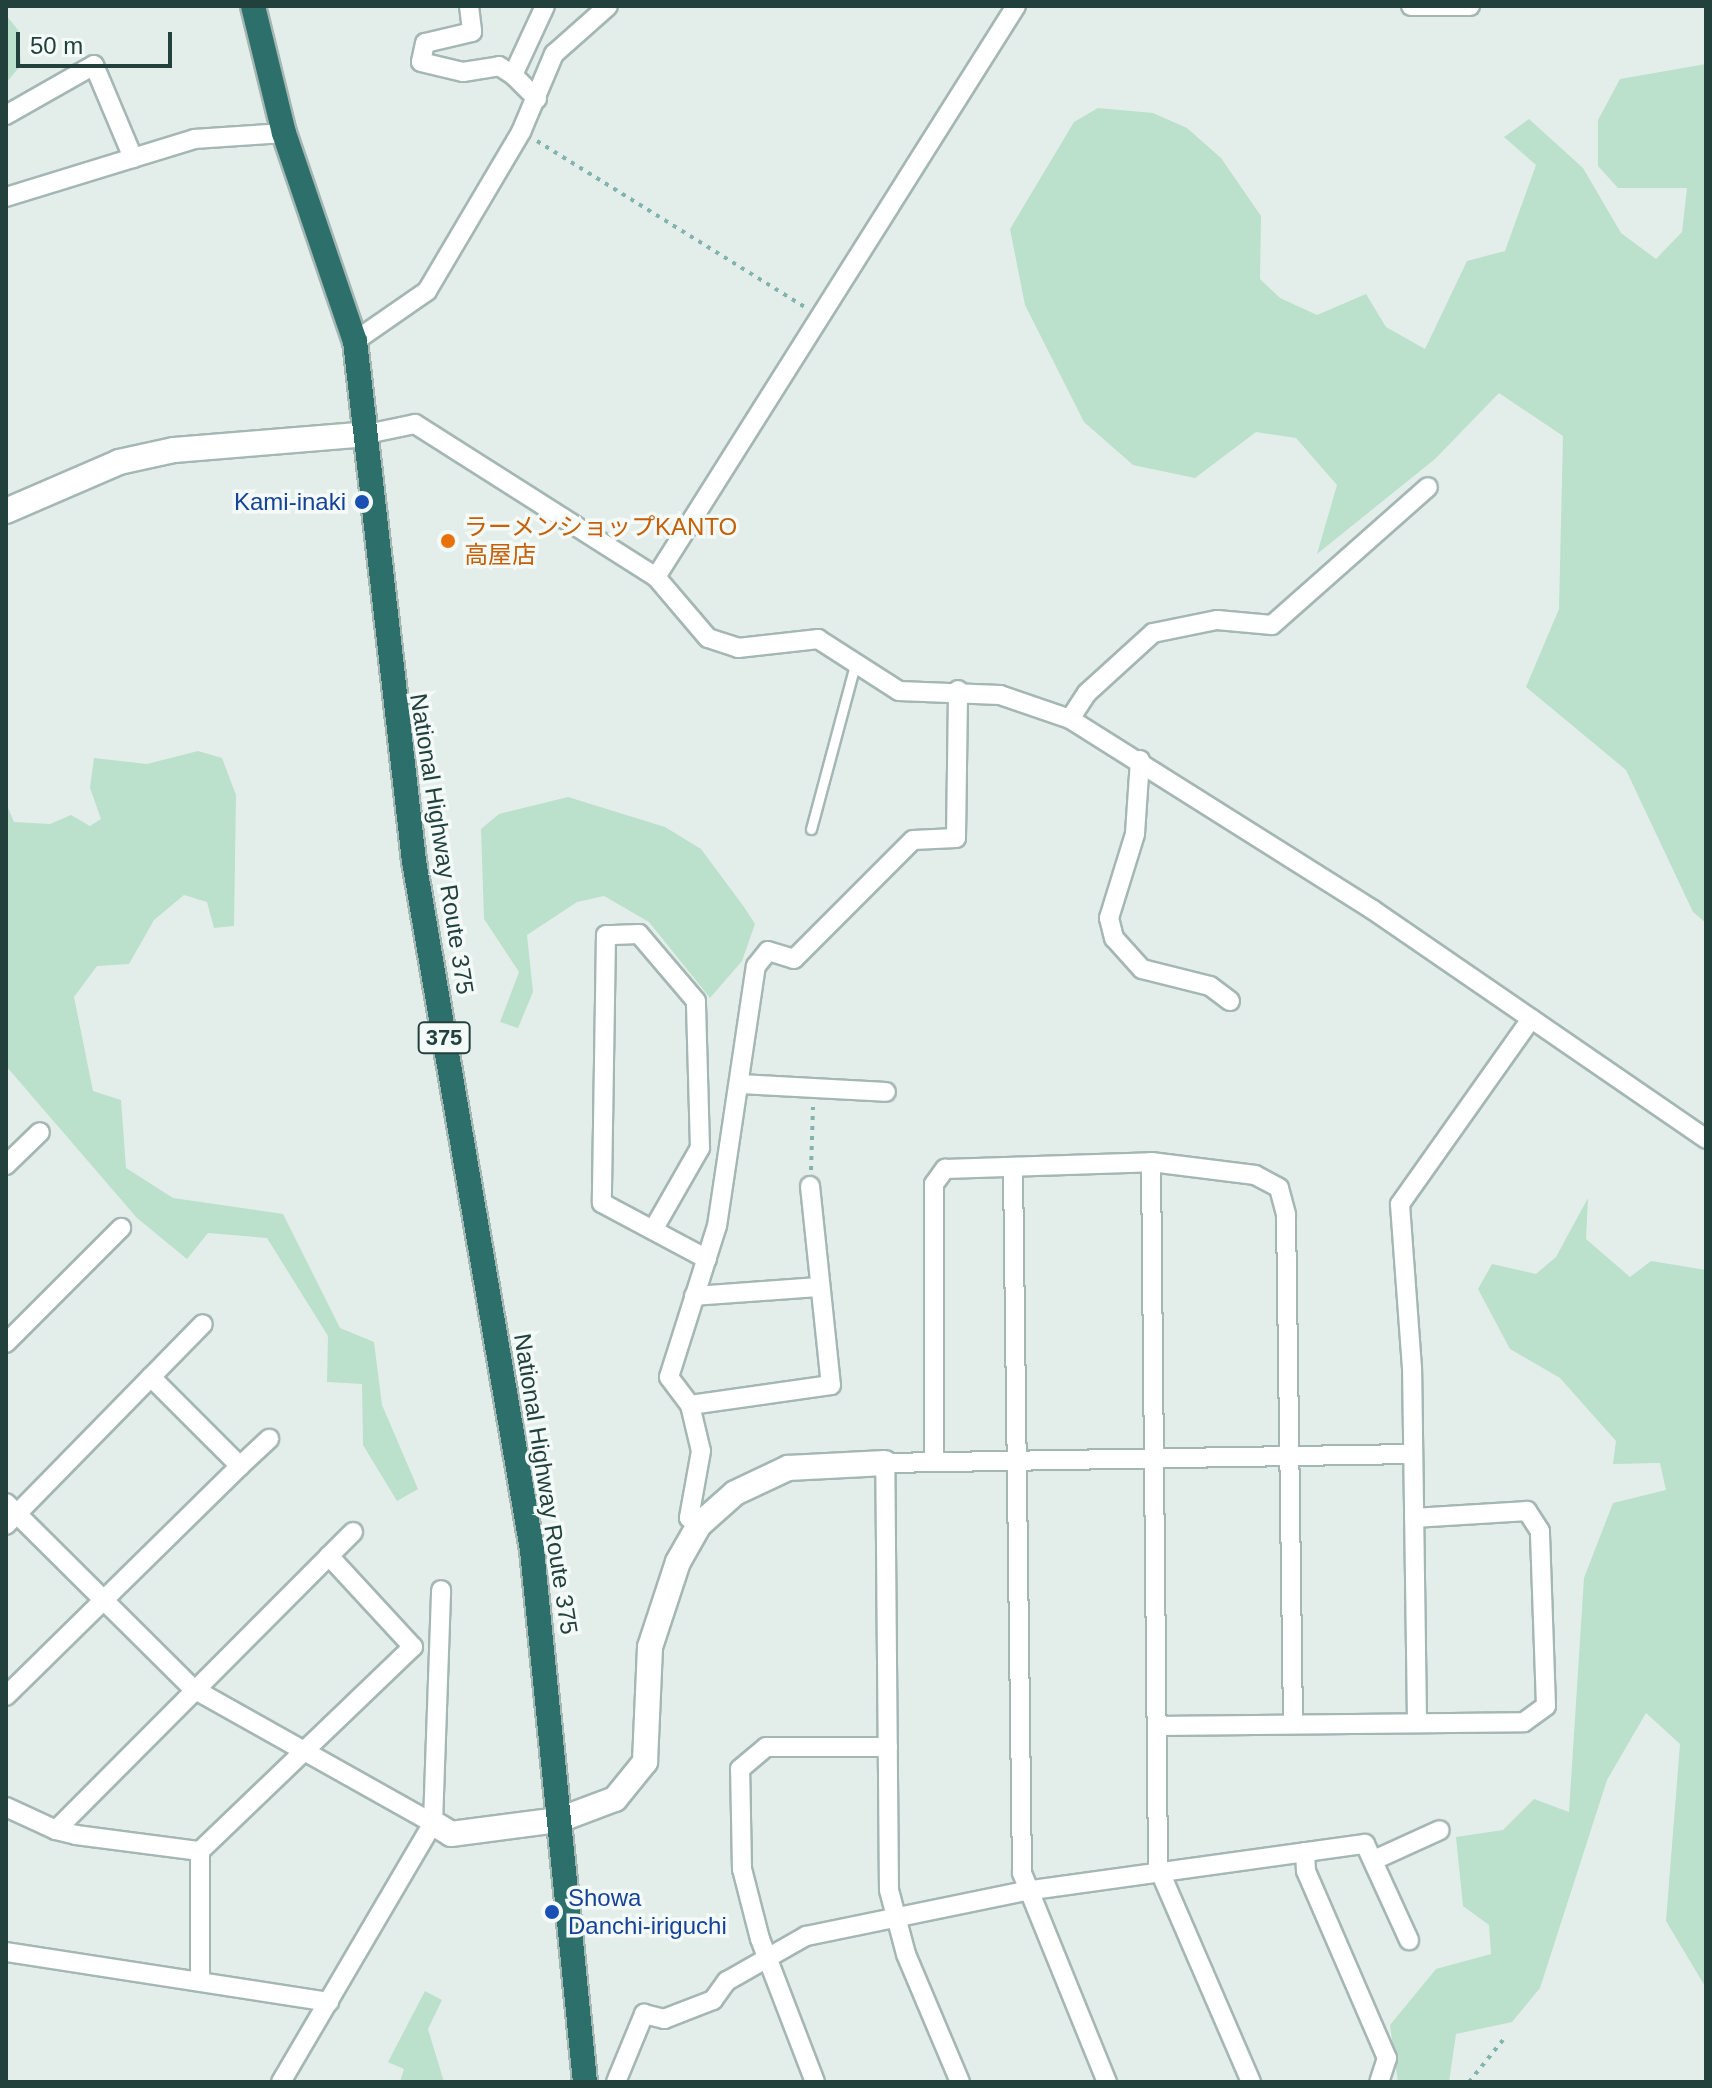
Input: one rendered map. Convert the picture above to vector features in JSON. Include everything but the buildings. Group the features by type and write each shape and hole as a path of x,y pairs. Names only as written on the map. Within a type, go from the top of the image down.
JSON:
{"highway":[{"name":"National Highway Route 375","path":"253,6 284,133 355,341 367,434 390,695 532,1550 585,2082"}],"street":[{"path":"469,6 472,32 425,43 421,62 463,72 499,66 537,99"},
{"path":"513,75 545,6"},
{"path":"355,341 427,291 521,132 554,54 608,6"},
{"path":"656,577 1016,6"},
{"path":"1411,6 1470,6"},
{"path":"6,115 94,65 133,158"},
{"path":"6,197 194,139 284,133"},
{"path":"6,511 119,462 174,450 367,434 415,424 656,577 708,638 738,648 818,639 899,691 958,690 1000,695 1070,719 1140,760 1706,1139"},
{"path":"1070,719 1087,693 1153,633 1217,620 1272,625 1428,487"},
{"path":"699,1525 689,1518 701,1451 690,1405 669,1377 707,1259 740,1084 756,966 768,951 794,959 913,840 956,838 958,690"},
{"path":"1140,760 1135,834 1109,918 1114,938 1142,969 1210,986 1230,1001"},
{"path":"653,1230 700,1148 696,1001 639,934 606,935 602,1203 707,1259"},
{"path":"1417,1721 1410,1454 1412,1368 1400,1204 1531,1019"},
{"path":"740,1084 886,1092"},
{"path":"6,1165 40,1132"},
{"path":"1151,1162 1158,1867 1251,2082"},
{"path":"934,1461 934,1184 945,1169 1151,1162 1255,1175 1279,1188 1286,1215 1293,1722"},
{"path":"1013,1168 1025,1891 1107,2082"},
{"path":"690,1405 831,1385 810,1186"},
{"path":"6,1343 121,1228"},
{"path":"694,1296 820,1287"},
{"path":"203,1324 10,1514 105,1597 192,1688 451,1834 559,1820 615,1799 645,1762 650,1647 678,1562 699,1525 735,1493 788,1468 1019,1459 1155,1460 1410,1454"},
{"path":"151,1377 240,1466"},
{"path":"6,1696 269,1439"},
{"path":"885,1463 892,1915 960,2082"},
{"path":"1157,1726 1293,1722 1524,1722 1546,1706 1540,1531 1527,1511 1414,1518"},
{"path":"56,1830 192,1688 353,1532"},
{"path":"200,1981 200,1851 413,1647 329,1556"},
{"path":"281,2082 433,1823 441,1590"},
{"path":"815,2082 767,1957 742,1869 740,1769 766,1747 888,1747"},
{"path":"6,1807 56,1830 200,1851"},
{"path":"1374,1860 1440,1830"},
{"path":"616,2082 644,2014 664,2019 713,2000 727,1981 806,1936 892,1915 1158,1867 1365,1844 1409,1940"},
{"path":"1305,1852 1306,1871 1387,2058 1379,2082"},
{"path":"6,1952 329,2002"}],"lane":[{"path":"811,829 855,665"}],"path":[{"path":"521,132 822,317"},
{"path":"810,1186 813,1089"},
{"path":"1469,2082 1503,2040"}],"green space":[{"path":"6,15 18,30 21,65 6,83"},
{"path":"1706,64 1706,923 1693,912 1626,770 1526,687 1559,609 1563,436 1499,393 1435,459 1317,554 1337,485 1296,438 1256,432 1195,478 1133,465 1084,422 1025,305 1010,229 1074,122 1098,108 1153,113 1187,128 1221,158 1261,216 1260,279 1280,298 1317,315 1366,294 1386,327 1425,349 1467,261 1505,251 1536,165 1504,137 1529,119 1583,168 1621,233 1656,259 1682,232 1687,188 1618,188 1598,166 1598,120 1620,79"},
{"path":"198,751 222,758 236,795 234,926 214,928 207,902 184,895 154,920 129,964 97,966 74,997 93,1091 121,1100 126,1168 173,1198 283,1214 340,1328 374,1342 382,1405 418,1489 397,1501 363,1445 362,1384 327,1382 328,1336 267,1238 208,1233 187,1259 137,1218 6,1066 6,803 14,822 50,824 71,815 90,826 101,819 90,788 94,758 147,764"},
{"path":"568,797 665,827 701,849 744,907 755,924 742,961 710,998 649,922 604,896 577,902 527,935 533,992 518,1028 500,1022 519,972 484,919 481,829 499,814"},
{"path":"1588,1198 1586,1239 1630,1277 1651,1261 1706,1270 1706,1988 1666,1921 1680,1744 1646,1713 1607,1780 1540,1988 1512,2022 1456,2034 1449,2082 1398,2082 1390,2025 1436,1969 1491,1954 1489,1925 1463,1906 1456,1837 1503,1830 1534,1799 1569,1812 1584,1578 1613,1503 1666,1490 1660,1463 1613,1464 1616,1441 1560,1378 1510,1349 1478,1289 1492,1264 1536,1274 1556,1257"},
{"path":"425,1991 442,2000 428,2029 444,2082 400,2082 404,2069 388,2062"}],"place":[{"name":"Kami-inaki","path":"362,502"},
{"name":"ラーメンショップKANTO 高屋店","path":"448,541"},
{"name":"Showa Danchi-iriguchi","path":"552,1912"}]}
